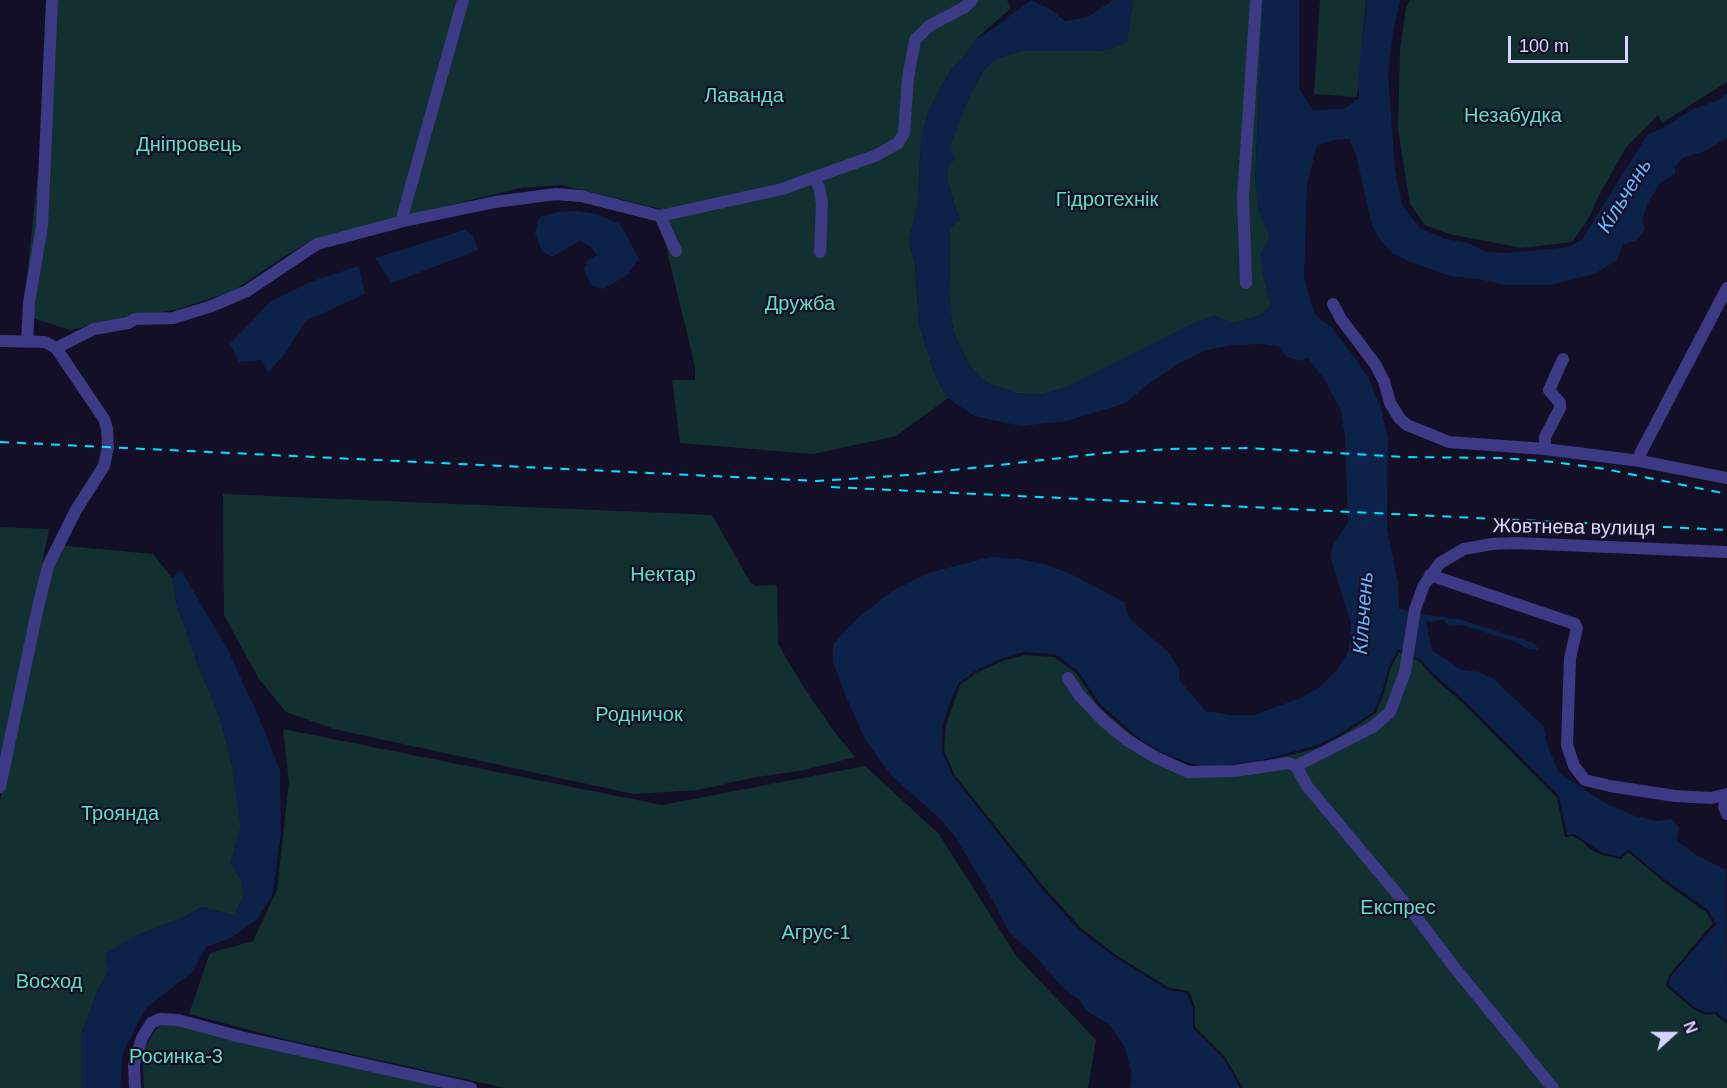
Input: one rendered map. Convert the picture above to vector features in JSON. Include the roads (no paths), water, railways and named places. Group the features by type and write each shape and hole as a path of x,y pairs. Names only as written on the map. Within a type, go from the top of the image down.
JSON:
{"street":[{"path":"27,341 29,303 42,226 52,0"},
{"path":"404,222 403,214 463,0"},
{"path":"56,348 94,329 135,320 173,318 212,306 247,291 317,244 404,222 495,202 556,194 581,196 660,216 782,189 877,155 898,143 904,133 908,78 915,40 929,26 965,7 972,0"},
{"path":"1246,283 1243,197 1256,0"},
{"path":"814,177 819,187 822,203 820,252"},
{"path":"660,216 676,251"},
{"path":"1640,461 1640,454 1727,288"},
{"path":"1333,304 1341,319 1375,364 1384,381 1390,403 1400,419 1407,425 1449,442 1545,449 1640,461 1727,478"},
{"path":"0,341 45,342 56,348 104,419 107,429 107,458 76,510 48,566 0,787"},
{"path":"1545,449 1545,436 1560,408 1560,403 1550,390 1563,359"},
{"name":"Жовтнева вулиця","path":"1430,575 1440,563 1464,549 1492,544 1516,543 1727,552"},
{"path":"1296,766 1373,726 1390,712 1406,663 1415,609 1430,575 1575,624 1577,628 1570,658 1567,745 1570,757 1586,780 1675,796 1711,798 1727,795 1724,807 1727,814"},
{"path":"1068,678 1080,696 1105,722 1127,740 1155,757 1188,772 1235,771 1288,763 1296,766 1307,786 1414,914 1454,967 1553,1088"},
{"path":"135,1088 134,1064 142,1038 151,1023 160,1019 178,1020 241,1037 471,1088"}],"water":[{"name":"Кільчень","path":"1031,0 1050,9 1065,21 1088,17 1113,0 1133,0 1127,42 1110,49 1097,51 1020,51 995,59 983,71 970,95 950,146 955,159 949,166 947,179 960,219 950,228 949,295 953,331 970,367 987,383 1015,393 1039,395 1065,388 1191,324 1214,316 1235,323 1259,316 1271,306 1260,254 1270,237 1260,213 1255,183 1263,0 1299,0 1299,89 1313,110 1344,109 1359,98 1358,75 1367,0 1400,0 1388,73 1395,170 1402,205 1420,228 1445,239 1469,243 1486,252 1509,253 1569,247 1582,239 1648,134 1663,128 1695,108 1714,102 1727,94 1727,138 1705,151 1683,158 1675,167 1675,174 1661,182 1649,201 1642,219 1645,230 1635,241 1623,244 1617,260 1594,274 1550,285 1504,285 1479,279 1450,276 1392,253 1380,240 1372,225 1356,155 1349,139 1339,139 1317,145 1307,185 1304,277 1314,314 1332,328 1352,354 1368,377 1381,408 1388,439 1387,529 1398,583 1399,609 1459,619 1534,643 1539,650 1528,649 1516,642 1462,625 1449,626 1443,620 1426,622 1432,650 1462,670 1479,672 1494,679 1543,726 1548,747 1559,773 1609,805 1635,816 1656,821 1672,819 1679,827 1677,841 1698,856 1726,870 1727,1021 1716,1012 1706,1012 1694,1007 1669,985 1671,976 1716,924 1708,910 1652,870 1628,849 1620,857 1603,853 1574,834 1567,835 1559,796 1421,660 1398,649 1388,670 1374,712 1338,735 1317,745 1267,759 1235,764 1207,767 1189,763 1165,754 1141,740 1100,704 1078,671 1055,654 1024,652 975,671 958,684 949,705 943,724 942,751 952,775 1041,888 1079,930 1115,957 1168,990 1187,993 1193,1007 1193,1028 1224,1059 1240,1088 1130,1088 1132,1075 1125,1048 1110,1025 1088,1012 1079,1000 1062,987 1036,957 1009,932 956,838 939,818 892,776 865,739 833,662 833,644 860,616 891,592 928,573 991,557 1044,564 1069,573 1124,602 1130,619 1169,653 1179,668 1179,680 1206,711 1231,715 1254,715 1301,698 1320,687 1336,671 1349,651 1351,624 1331,559 1332,547 1348,522 1345,438 1341,410 1324,379 1308,358 1299,361 1286,356 1280,347 1262,344 1231,345 1204,351 1180,363 1144,387 1126,403 1067,421 1021,426 974,416 948,398 936,378 919,324 915,264 909,242 918,201 921,140 928,113 951,70 976,39"},
{"path":"577,211 597,214 620,224 639,259 627,275 603,289 591,285 584,269 588,261 597,255 590,246 579,241 552,257 542,251 535,233 539,217 558,212"},
{"path":"465,230 473,236 478,250 392,283 375,258"},
{"path":"359,266 365,294 306,321 285,353 268,373 261,360 239,362 230,344 271,301 313,281"},
{"path":"181,570 228,650 280,770 281,834 272,896 257,919 233,937 206,947 192,972 146,1008 123,1053 120,1088 81,1088 81,1035 97,992 109,970 105,954 133,937 185,917 201,907 234,915 244,895 242,882 230,863 241,826 232,765 219,715 199,668 177,605 172,578"}],"railway":[{"path":"0,442 817,481 909,475 1105,453 1249,448 1404,457 1502,458 1554,462 1605,469 1727,494"},
{"path":"831,487 1727,530"}],"park label":[{"name":"Лаванда","path":"744,96"},
{"name":"Незабудка","path":"1513,116"},
{"name":"Дніпровець","path":"189,145"},
{"name":"Гідротехнік","path":"1107,200"},
{"name":"Дружба","path":"800,304"},
{"name":"Нектар","path":"663,575"},
{"name":"Родничок","path":"639,715"},
{"name":"Троянда","path":"120,814"},
{"name":"Експрес","path":"1398,908"},
{"name":"Агрус-1","path":"816,933"},
{"name":"Восход","path":"49,982"},
{"name":"Росинка-3","path":"176,1057"}]}
